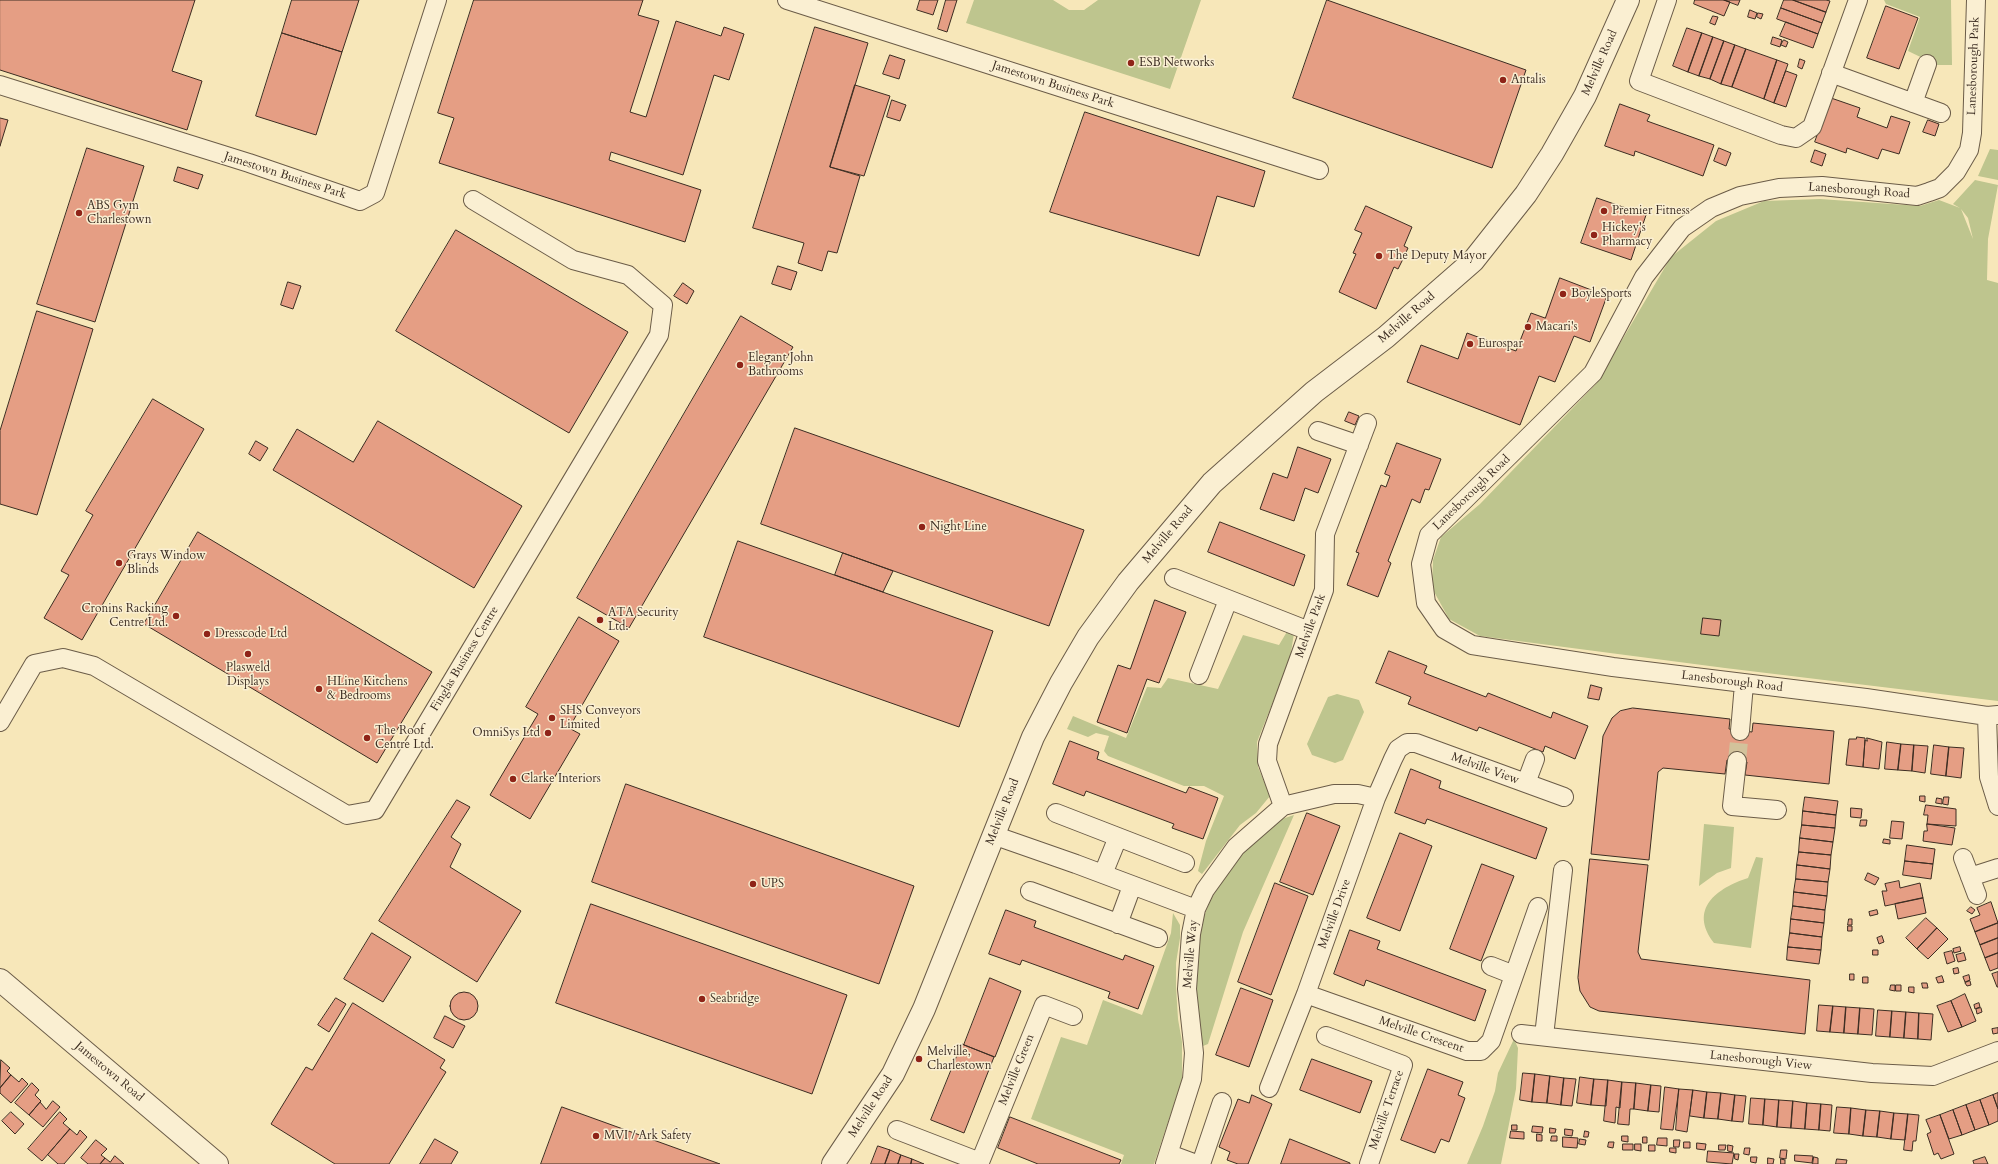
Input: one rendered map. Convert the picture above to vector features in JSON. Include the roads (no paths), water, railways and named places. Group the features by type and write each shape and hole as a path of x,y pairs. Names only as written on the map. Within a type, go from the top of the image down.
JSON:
{"street":[{"name":"Jamestown Business Park","path":"0,85 249,163 360,201 375,192 437,0"},
{"name":"Jamestown Business Park","path":"787,0 1319,170"},
{"name":"Melville Road","path":"833,1164 893,1074 924,1008 1033,737 1061,683 1088,637 1128,582 1212,483 1314,392 1386,337 1473,261 1526,194 1552,154 1585,96 1628,0"},
{"path":"1667,0 1639,81 1781,136 1796,138 1812,127 1858,0"},
{"name":"Lanesborough Park","path":"1972,133 1976,0"},
{"path":"1913,103 1927,64"},
{"path":"1831,73 1941,113"},
{"name":"Lanesborough Road","path":"1972,133 1969,150 1956,172 1940,188 1917,196 1822,186 1779,188 1740,196 1711,208 1682,228 1644,277 1593,373 1429,535 1421,564 1426,603 1444,629 1472,645 1613,667 1866,698 1993,716"},
{"name":"Finglas Business Centre","path":"0,722 34,664 63,658 94,666 347,815 375,810 659,336 663,305 628,275 573,260 473,200"},
{"name":"Melville Park","path":"1283,806 1267,761 1268,744 1324,590 1325,534 1367,423"},
{"path":"1318,431 1359,445"},
{"path":"1174,578 1309,631"},
{"path":"1198,675 1228,600"},
{"path":"1740,731 1744,684"},
{"path":"1993,716 1990,777 1998,806"},
{"name":"Melville View","path":"1407,743 1416,743 1564,797"},
{"name":"Melville Drive","path":"1269,1088 1306,994 1376,798 1398,748 1407,743"},
{"path":"1526,783 1535,759"},
{"path":"1737,761 1732,806 1777,810"},
{"name":"Melville Way","path":"1167,1159 1192,1079 1194,1053 1187,989 1191,934 1196,910 1205,890 1236,847 1283,806 1334,794 1358,794 1376,798"},
{"path":"1056,813 1185,863"},
{"path":"993,835 1103,874 1196,910"},
{"path":"1103,874 1118,837"},
{"path":"1963,858 1977,895"},
{"path":"1970,877 1998,868"},
{"path":"1544,1036 1563,870"},
{"path":"1118,924 1132,886"},
{"path":"1030,891 1158,938"},
{"name":"Melville Crescent","path":"1306,994 1467,1052 1481,1050 1491,1041 1538,907"},
{"path":"1491,966 1514,975"},
{"name":"Jamestown Road","path":"0,980 217,1164"},
{"name":"Melville Green","path":"980,1163 1044,1005 1073,1016"},
{"name":"Lanesborough View","path":"1521,1034 1872,1073 1933,1076 1998,1051"},
{"name":"Melville Terrace","path":"1326,1036 1403,1065 1369,1164"},
{"path":"1201,1164 1222,1102"},
{"path":"897,1130 980,1163"},
{"path":"1167,1159 1196,1164"}],"tunnel":[{"path":"1737,761 1740,731"}],"place":[{"name":"ESB Networks","path":"1131,63"},
{"name":"Antalis","path":"1503,80"},
{"name":"Premier Fitness","path":"1604,211"},
{"name":"ABS Gym Charlestown","path":"79,213"},
{"name":"Hickey's Pharmacy","path":"1594,235"},
{"name":"The Deputy Mayor","path":"1379,256"},
{"name":"BoyleSports","path":"1563,294"},
{"name":"Macari's","path":"1528,327"},
{"name":"Eurospar","path":"1470,344"},
{"name":"Elegant John Bathrooms","path":"740,365"},
{"name":"Night Line","path":"922,527"},
{"name":"Grays Window Blinds","path":"119,563"},
{"name":"Cronins Racking Centre Ltd.","path":"176,616"},
{"name":"ATA Security Ltd.","path":"600,620"},
{"name":"Dresscode Ltd","path":"207,634"},
{"name":"Plasweld Displays","path":"248,654"},
{"name":"HLine Kitchens & Bedrooms","path":"319,689"},
{"name":"SHS Conveyors Limited","path":"552,718"},
{"name":"OmniSys Ltd","path":"548,733"},
{"name":"The Roof Centre Ltd.","path":"367,738"},
{"name":"Clarke Interiors","path":"513,779"},
{"name":"UPS","path":"753,884"},
{"name":"Seabridge","path":"702,999"},
{"name":"Melville, Charlestown","path":"919,1059"},
{"name":"MVI / Ark Safety","path":"596,1136"}]}
